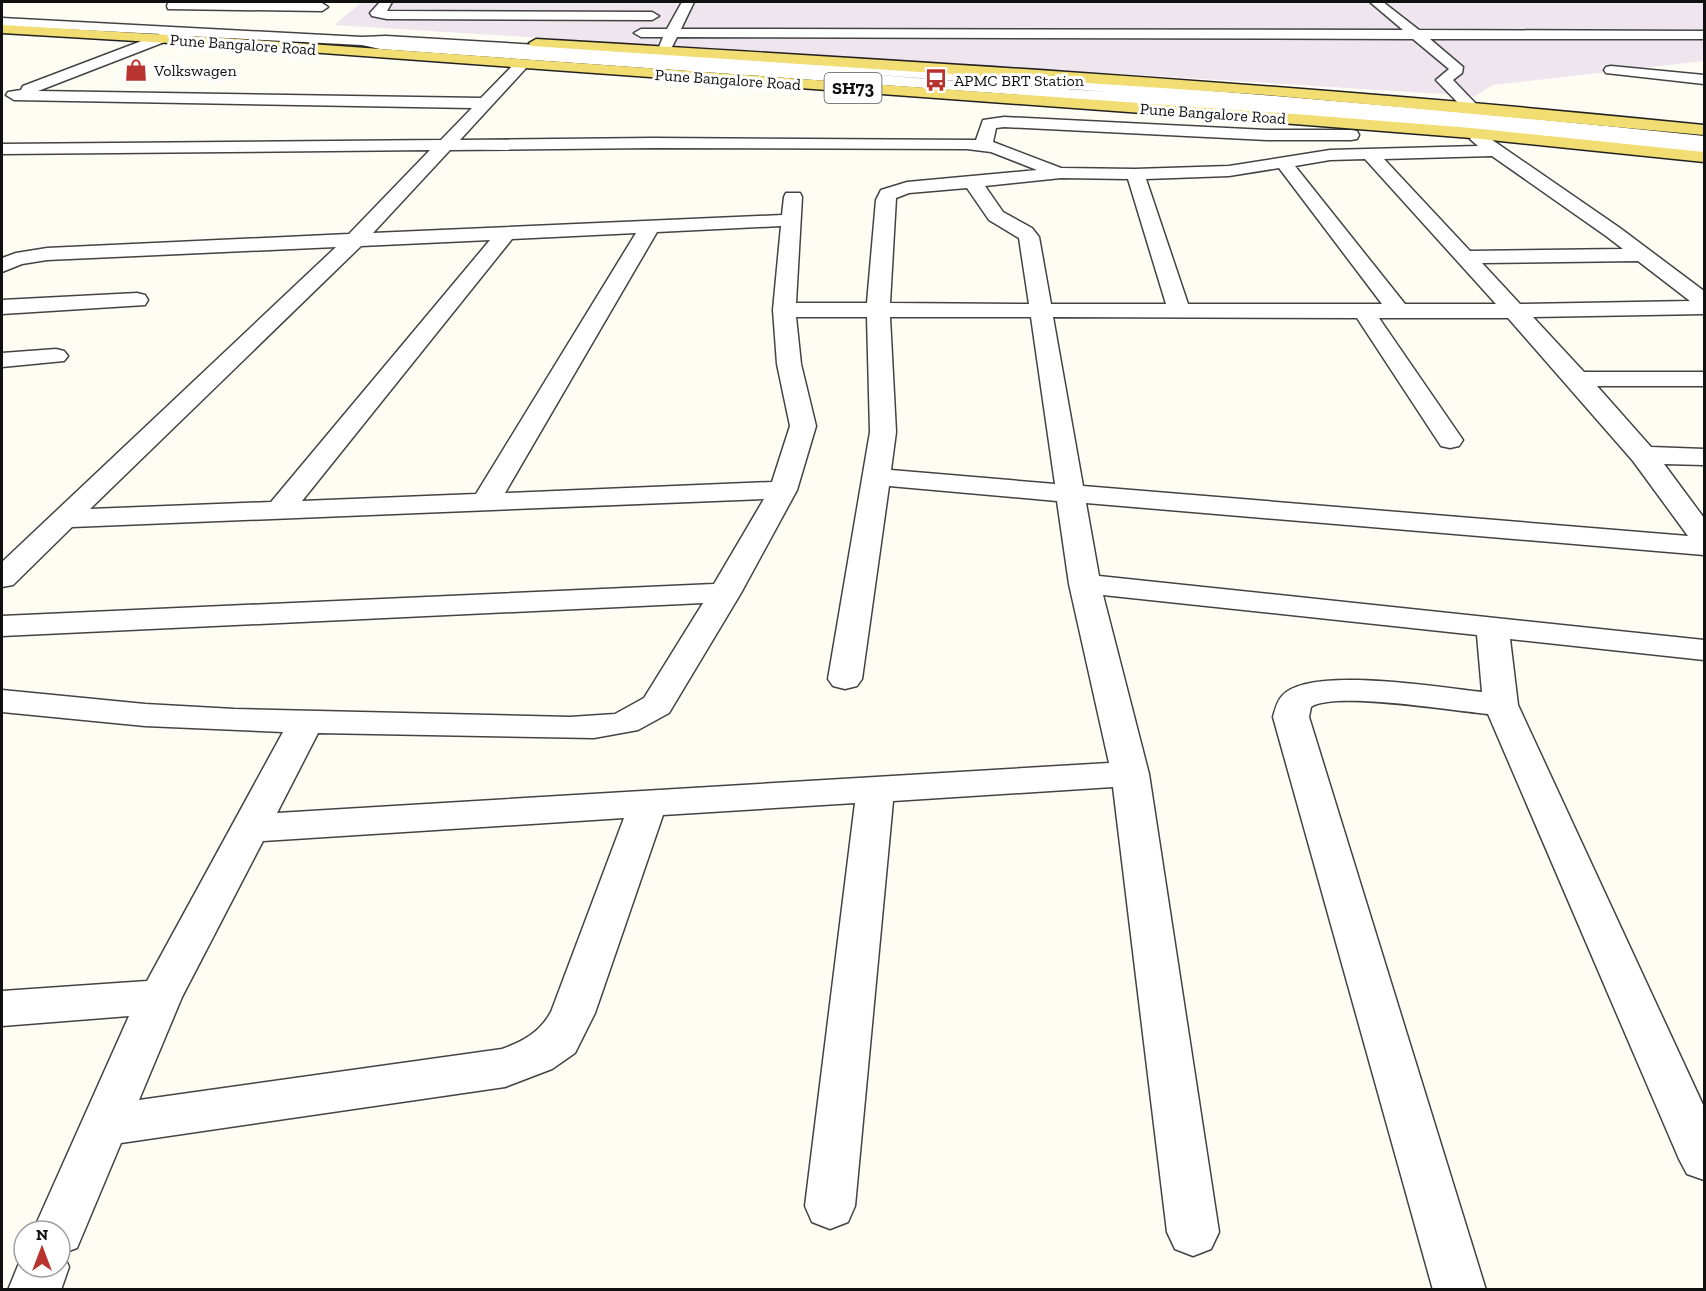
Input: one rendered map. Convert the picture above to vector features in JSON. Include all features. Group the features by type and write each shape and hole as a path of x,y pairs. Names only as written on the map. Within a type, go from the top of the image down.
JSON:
{"main road":[{"name":"Pune Bangalore Road","path":"2,11 208,22 359,36"},
{"name":"Pune Bangalore Road","path":"2,29 162,38 1436,130 1704,157"},
{"name":"Pune Bangalore Road","path":"661,54 1470,106 1704,130"}],"street":[{"path":"630,52 660,2"},
{"path":"661,54 688,2"},
{"path":"1376,2 1456,67 1457,70 1447,77 1445,84 1470,106"},
{"path":"173,6 233,4 322,7"},
{"path":"208,22 233,4"},
{"path":"359,36 383,8 652,16"},
{"path":"1361,8 1408,48"},
{"path":"2,22 342,40 359,36 386,40 661,54 1413,111 1704,141"},
{"path":"641,33 1704,35"},
{"path":"359,36 380,45 449,51 1350,115 1498,127 1704,149"},
{"path":"8,97 162,38"},
{"path":"2,578 355,240 522,64"},
{"path":"1430,69 1447,77"},
{"path":"1611,70 1704,80"},
{"path":"8,97 486,103"},
{"path":"983,145 989,124 1004,122 1267,135 1408,135 1436,130"},
{"path":"1471,133 1644,255 1704,301"},
{"path":"2,149 665,143 983,145 1010,152 1061,173"},
{"path":"845,679 883,432 878,310 885,200 888,194 907,188 1061,173 1135,174 1229,171 1330,155 1496,151"},
{"path":"1370,154 1466,257 1643,455 1704,537"},
{"path":"1284,162 1398,310"},
{"path":"1135,174 1179,311"},
{"path":"972,181 996,216 1025,232 1029,237 1085,584 1130,774 1193,1232"},
{"path":"2,266 28,256 650,227 792,208 784,310 789,364 803,426 783,490 725,593 657,705 629,723 609,727 570,728 306,722 145,715 2,701"},
{"path":"485,502 650,227"},
{"path":"279,510 506,233"},
{"path":"1466,257 1644,255"},
{"path":"2,307 137,300"},
{"path":"784,310 1514,311 1704,307"},
{"path":"1363,310 1450,440"},
{"path":"2,360 56,356"},
{"path":"1576,379 1704,379"},
{"path":"1643,455 1704,457"},
{"path":"875,477 1704,546"},
{"path":"63,519 783,490"},
{"path":"1085,584 1704,650"},
{"path":"2,626 725,593"},
{"path":"1492,626 1501,705 1704,1159"},
{"path":"1460,1290 1425,1164 1291,717 1295,702 1307,693 1328,690 1353,690 1501,705"},
{"path":"64,1219 160,997 306,722"},
{"path":"249,828 1130,774"},
{"path":"830,1206 875,790"},
{"path":"105,1125 505,1068 536,1056 559,1040 573,1013 648,804"},
{"path":"2,1008 160,997"}],"shaded area":[{"path":"362,2 1704,2 1704,61 1493,85 1475,96 334,25"}],"place":[{"name":"Volkswagen","path":"136,70"},
{"name":"APMC BRT Station","path":"936,80"}]}
